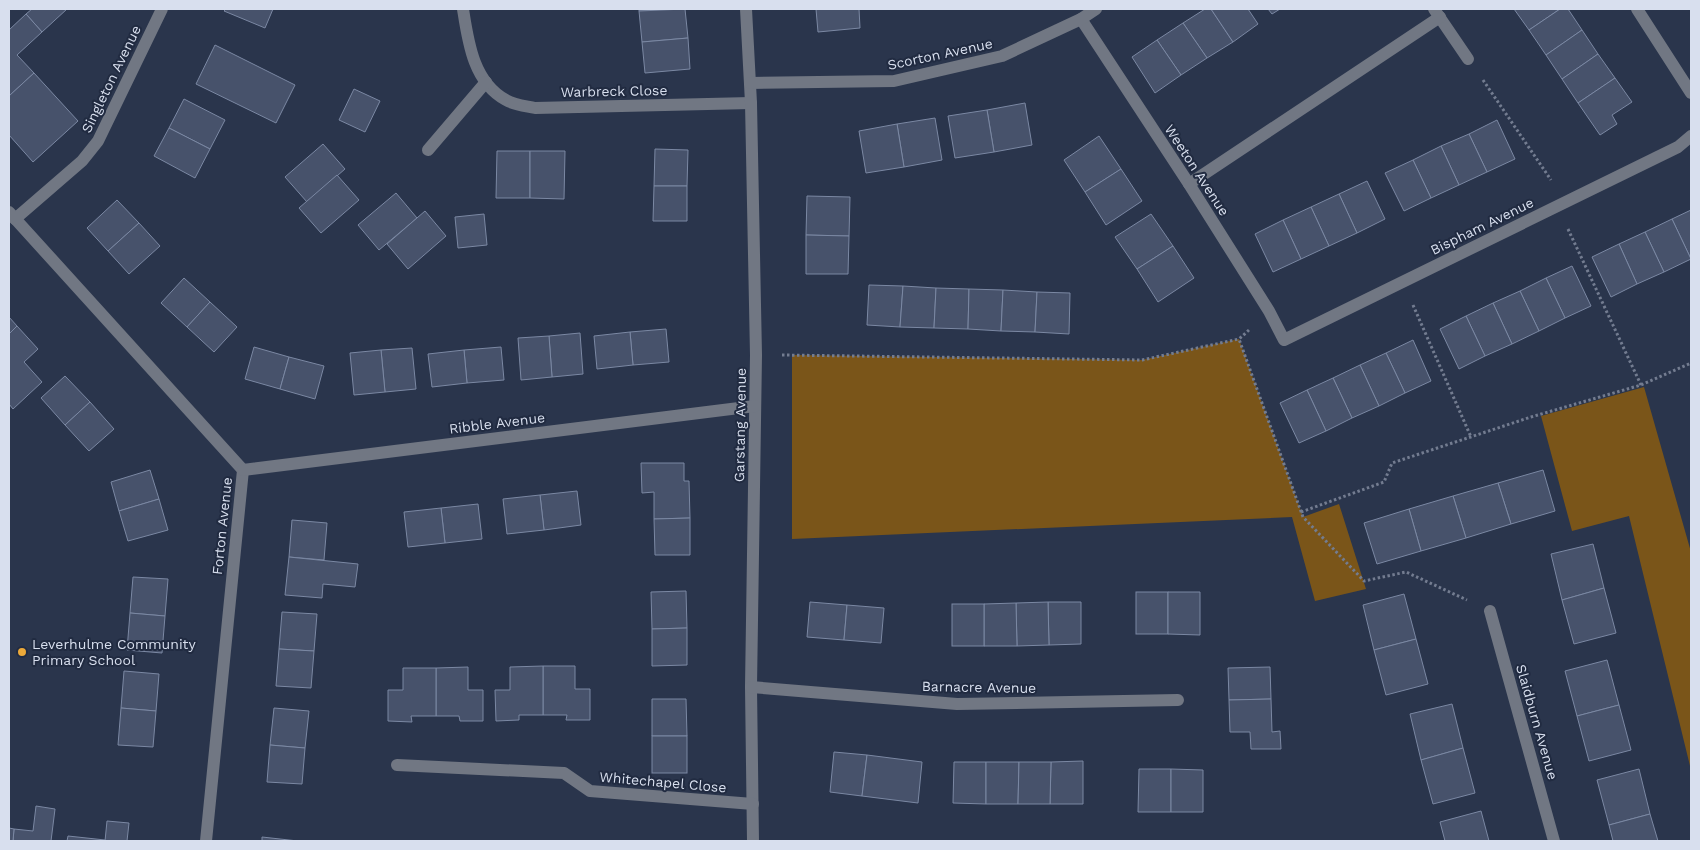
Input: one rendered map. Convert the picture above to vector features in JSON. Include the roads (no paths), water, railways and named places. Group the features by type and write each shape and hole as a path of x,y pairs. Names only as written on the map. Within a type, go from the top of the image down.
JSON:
{"street":[{"name":"Singleton Avenue","path":"12,216 82,161 98,141 162,9"},
{"name":"Warbreck Close","path":"463,9 469,50 486,82 506,100 536,108 751,103"},
{"name":"Garstang Avenue","path":"746,9 751,103 756,355 751,687 753,841"},
{"name":"Scorton Avenue","path":"750,83 894,81 1002,56 1081,19 1096,9"},
{"path":"1637,9 1691,93"},
{"path":"1189,184 1437,13 1468,59"},
{"name":"Weeton Avenue","path":"1081,19 1189,184 1284,340"},
{"path":"428,150 486,82"},
{"name":"Bispham Avenue","path":"1284,340 1678,147 1691,136"},
{"name":"Forton Avenue","path":"12,216 243,470 206,841"},
{"name":"Ribble Avenue","path":"243,470 755,406"},
{"name":"Slaidburn Avenue","path":"1490,611 1554,841"},
{"name":"Barnacre Avenue","path":"751,687 957,704 1178,700"},
{"name":"Whitechapel Close","path":"397,765 564,773 590,791 753,804"}],"place":[{"name":"Leverhulme Community Primary School","path":"22,652"}]}
